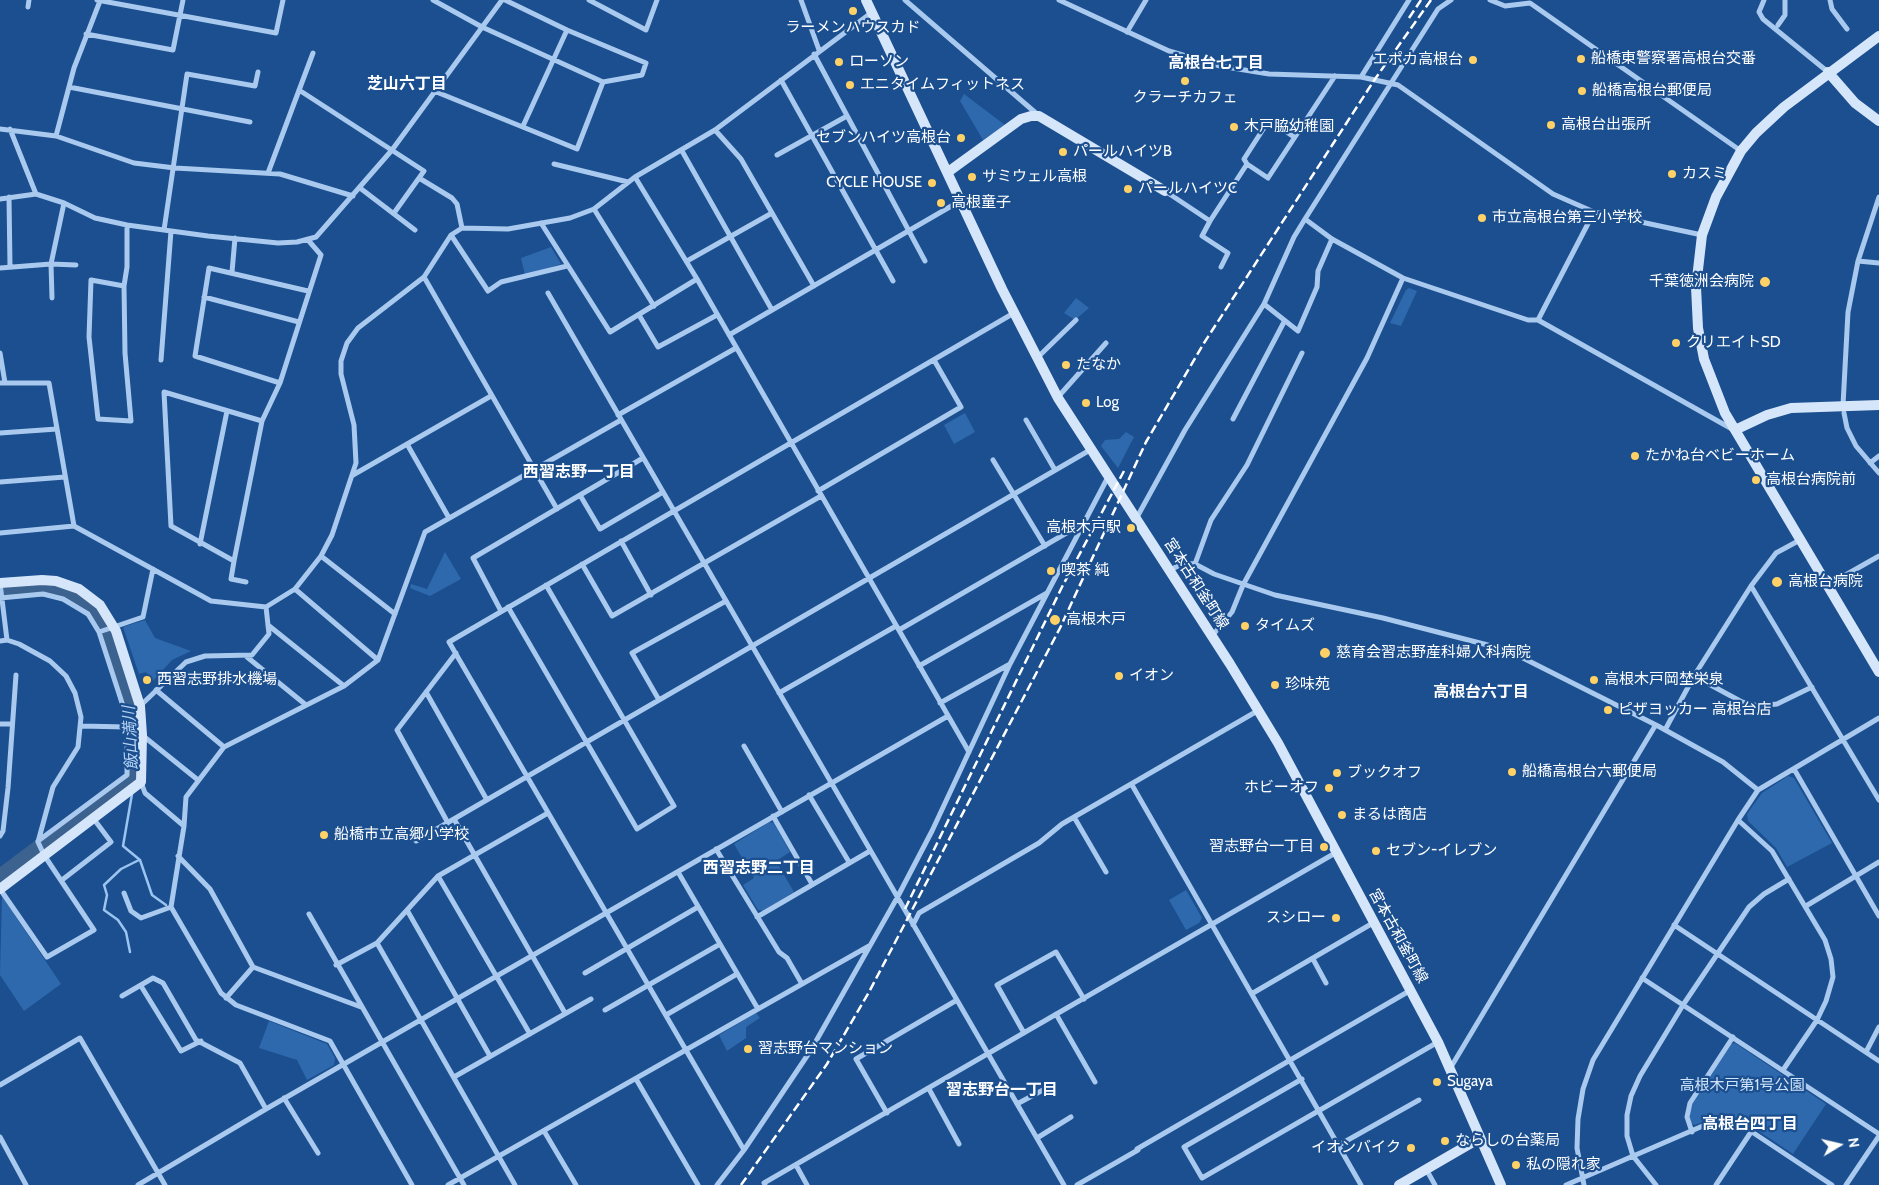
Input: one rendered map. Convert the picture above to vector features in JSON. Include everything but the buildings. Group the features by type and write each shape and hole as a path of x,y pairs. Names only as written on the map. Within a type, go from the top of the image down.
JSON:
{"street":[{"path":"28,7 29,0"},
{"path":"56,136 69,87 98,0 276,33 283,0"},
{"path":"86,34 173,50 183,0"},
{"path":"0,199 36,194 64,203 95,218 127,225 278,243 308,240 316,237 392,150 434,91 482,27 504,0 567,30 646,63 642,75 603,82 482,27 434,0"},
{"path":"589,0 646,30 657,0"},
{"path":"801,0 819,50"},
{"name":"宮本古和釜町線","path":"866,0 948,172 958,203 1036,358 1090,450 1170,570 1259,710 1438,1042 1501,1185"},
{"path":"905,0 1039,116 1165,191 1210,221"},
{"path":"1059,0 1169,52 1220,66 1269,74 1361,77 1392,83 1553,194 1594,212 1702,235"},
{"path":"1127,32 1146,0"},
{"path":"1361,77 1409,0"},
{"path":"1136,519 1185,430 1264,304 1294,237 1438,8 1451,0"},
{"path":"1490,0 1505,6 1530,2 1741,151"},
{"path":"1764,0 1759,12 1763,19 1828,72 1855,103 1879,121"},
{"path":"1778,25 1785,15 1785,0"},
{"path":"1830,0 1832,9 1847,29"},
{"path":"0,533 74,526 211,601 266,607 295,590 321,556 332,535 354,476 356,463 354,432 343,386 341,361 348,343 358,328 424,276 451,235 462,228 508,229 570,218 594,209 635,177 715,130 872,12"},
{"path":"523,126 567,30"},
{"path":"1879,36 1828,72 1769,120 1741,151 1716,198 1702,235 1696,274 1698,328 1710,377 1725,413 1879,672"},
{"path":"268,173 313,53"},
{"path":"814,54 925,261"},
{"path":"164,230 188,74 254,86 258,72"},
{"path":"1294,137 1269,120 1244,159 1247,164 1268,178 1335,76"},
{"path":"781,80 893,281"},
{"path":"434,91 577,149 603,82"},
{"path":"69,87 250,122"},
{"path":"299,90 424,171 394,213"},
{"path":"777,155 847,116"},
{"path":"948,172 1021,119 1039,116"},
{"path":"0,129 56,136 134,163 175,168 268,173 316,184 353,196"},
{"path":"10,129 36,194"},
{"path":"715,130 742,159 814,286"},
{"path":"682,150 772,310"},
{"path":"554,164 628,182"},
{"path":"1221,267 1228,253 1202,236 1247,164"},
{"path":"635,177 697,279 968,752"},
{"path":"419,178 452,198 457,204 462,228"},
{"path":"360,188 415,230"},
{"path":"9,197 10,267"},
{"path":"1879,197 1858,261 1848,312 1844,409 1852,438 1879,473"},
{"path":"52,298 50,264 64,203"},
{"path":"729,335 958,203"},
{"path":"594,209 654,306"},
{"path":"1538,320 1594,212"},
{"path":"687,262 772,213"},
{"path":"1305,219 1332,239 1403,278 1528,320 1538,320 1735,430"},
{"path":"541,223 610,332 697,279"},
{"path":"124,286 91,280 89,337 98,418 131,421 124,286 127,267 127,225"},
{"path":"162,360 170,231"},
{"path":"451,235 488,291 501,282 568,266"},
{"path":"232,272 235,238"},
{"path":"1264,304 1284,322 1298,331 1317,287 1318,270 1332,239"},
{"path":"246,582 230,579 262,421 280,383 321,255 308,240"},
{"path":"1858,261 1879,263"},
{"path":"0,268 50,264 76,265"},
{"path":"280,383 195,356 209,268 308,291"},
{"path":"424,276 557,509"},
{"path":"1212,636 1232,612 1243,585 1367,358 1403,278"},
{"path":"548,293 1064,1185"},
{"path":"204,297 299,322"},
{"path":"744,1150 449,642 1014,313"},
{"path":"639,315 658,347 717,315"},
{"path":"1036,358 1076,320"},
{"path":"1233,419 1284,322"},
{"path":"1058,398 1106,343"},
{"path":"412,1185 330,1041 236,1005 221,994 171,906 184,826 186,797 224,747 344,686 378,660 425,532 534,470 736,348"},
{"path":"0,353 3,383 49,383 74,526"},
{"path":"1195,564 1211,520 1246,466 1302,353"},
{"path":"582,564 612,616 651,595 961,407 934,360"},
{"path":"234,561 170,526 164,392 262,421"},
{"path":"354,476 491,396"},
{"path":"1735,430 1778,411 1799,407 1844,409 1879,405"},
{"path":"200,544 227,410"},
{"path":"1026,420 1055,470"},
{"path":"0,433 57,429"},
{"path":"407,444 449,518"},
{"path":"416,841 1090,450"},
{"path":"1870,463 1879,456"},
{"path":"502,611 473,558 643,458"},
{"path":"993,460 1045,546"},
{"path":"0,482 65,477"},
{"path":"717,1185 744,1150 810,1050 897,898 932,831 1010,664 1108,477"},
{"path":"580,495 600,529 663,492"},
{"path":"779,693 1083,524"},
{"path":"1665,730 1694,676 1751,586 1776,553 1800,540"},
{"path":"621,541 651,595"},
{"path":"321,556 395,614"},
{"path":"1835,580 1879,556"},
{"path":"1170,570 1184,563 1195,564 1214,574 1243,585 1313,605 1383,618 1507,650 1658,726 1723,762 1758,790"},
{"path":"101,631 143,617 153,569"},
{"path":"7,640 0,583 42,580 68,585 92,598 108,616 140,706 142,735 140,782 145,792 184,826"},
{"path":"508,607 637,829 674,806 546,585"},
{"path":"1751,586 1879,800"},
{"path":"295,590 378,660"},
{"path":"919,666 1048,592"},
{"path":"0,641 7,640 32,650 50,661 66,676 75,693 81,717 78,747 53,787 41,848 94,930 47,957 0,889 41,848 127,775 127,727 124,709 101,631 88,614 63,599 43,594 1,597"},
{"path":"659,700 632,653 726,601"},
{"path":"140,706 186,662 205,656 252,656 269,634 266,607"},
{"path":"268,624 344,686"},
{"path":"448,822 397,730 456,654"},
{"path":"247,657 306,706"},
{"path":"940,703 1010,664"},
{"path":"0,836 3,831 8,788 16,675"},
{"path":"1694,676 1742,702 1758,706 1777,704 1812,687"},
{"path":"156,690 224,747"},
{"path":"426,692 487,800"},
{"path":"913,925 919,913 1039,843 1062,824 1259,710"},
{"path":"138,1185 284,1098 383,1043 948,716"},
{"path":"1584,1185 1581,1178 1577,1148 1583,1089 1593,1060 1738,820 1758,790 1879,718"},
{"path":"0,724 12,724"},
{"path":"81,726 127,727"},
{"path":"1450,1068 1648,736 1653,728 1658,726"},
{"path":"142,735 198,780"},
{"path":"744,746 782,812"},
{"path":"1794,769 1879,916"},
{"path":"41,848 93,818 140,782"},
{"path":"1132,785 1361,1185"},
{"path":"0,788 8,788"},
{"path":"809,795 849,862"},
{"path":"336,965 376,943 438,876 548,813"},
{"path":"773,816 812,884"},
{"path":"1074,817 1106,872"},
{"path":"62,880 110,842 93,818"},
{"path":"454,819 565,1013"},
{"path":"1738,820 1772,851 1825,940 1832,967 1831,986 1817,1020 1782,1070"},
{"path":"716,849 757,917 802,984"},
{"path":"757,917 870,851"},
{"path":"764,1184 1337,852"},
{"path":"178,856 210,889 253,967 362,1007"},
{"path":"1806,906 1879,862"},
{"path":"678,872 758,1009"},
{"path":"438,876 530,1034"},
{"path":"1656,1185 1633,1156 1628,1136 1628,1115 1631,1096 1640,1076 1683,1005 1749,907 1764,894 1789,879"},
{"path":"124,893 130,911 141,918 171,906"},
{"path":"585,973 698,907"},
{"path":"407,910 490,1056"},
{"path":"308,914 464,1185"},
{"path":"1252,993 1373,923"},
{"path":"1674,925 1879,1060"},
{"path":"376,943 515,1185"},
{"path":"605,1010 720,944"},
{"path":"448,1185 870,946"},
{"path":"1024,1033 997,985 1056,952 1084,999"},
{"path":"1313,959 1326,984"},
{"path":"226,998 253,967"},
{"path":"666,1015 737,974"},
{"path":"122,996 153,978 163,983 196,1040 240,1063 266,1109"},
{"path":"1642,978 1879,1135 1846,1185"},
{"path":"141,986 181,1051 201,1041"},
{"path":"1077,1185 1411,990"},
{"path":"454,1077 591,999"},
{"path":"887,1113 856,1059 956,1000"},
{"path":"1056,1014 1095,1082"},
{"path":"1866,1052 1879,1027"},
{"path":"1692,1132 1687,1117 1690,1103 1733,1037"},
{"path":"0,1084 80,1038 165,1185"},
{"path":"1302,1079 1184,1147 1202,1178 1438,1042"},
{"path":"636,1078 698,1185"},
{"path":"928,1089 959,1144"},
{"path":"1017,1104 1043,1090"},
{"path":"284,1098 318,1153"},
{"path":"1339,1145 1418,1100"},
{"path":"1037,1138 1071,1117"},
{"path":"1566,1185 1712,1122 1727,1121 1740,1124 1832,1185"},
{"path":"544,1131 576,1185"},
{"path":"1716,1185 1752,1132"},
{"path":"0,1136 26,1185"},
{"path":"1399,1185 1480,1138"},
{"path":"796,1165 807,1185"},
{"path":"1426,1169 1435,1185"}],"green space":[{"path":"964,94 1005,125 983,140 960,101"},
{"path":"551,247 561,264 525,275 521,258"},
{"path":"1409,288 1417,291 1401,326 1390,323 1406,290"},
{"path":"1076,298 1089,308 1075,320 1064,313"},
{"path":"965,413 975,432 954,444 944,425"},
{"path":"1126,432 1134,437 1118,468 1101,446 1105,440 1119,439"},
{"path":"445,552 461,579 430,596 410,588 411,584 427,589"},
{"path":"145,620 155,638 191,651 172,660 153,681 146,672 139,674 123,627"},
{"path":"1788,776 1794,778 1832,843 1787,867 1776,848 1748,821 1747,814 1762,793"},
{"path":"769,822 774,823 790,852 776,861 794,892 763,911 758,910 743,885 754,878 734,844"},
{"path":"1186,890 1202,918 1199,923 1186,930 1169,900"},
{"path":"2,896 61,984 24,1011 0,975"},
{"path":"756,1013 760,1018 746,1027 746,1038 727,1051 719,1035"},
{"path":"269,1021 327,1044 335,1058 334,1065 307,1080 297,1060 259,1048"},
{"name":"高根木戸第1号公園","path":"1735,1043 1826,1104 1793,1154 1748,1124 1734,1118 1718,1116 1695,1125 1691,1123 1689,1115 1693,1103 1731,1044"}],"waterway":[{"name":"飯山満川","path":"0,590 54,588 76,597 101,619 133,710 135,776 0,877"},
{"name":"飯山満川","path":"134,783 135,776"},
{"path":"132,794 123,846 140,860 152,895 166,905"},
{"path":"130,952 126,932 118,920 104,910 107,895 104,885 121,869 139,860"}],"railway":[{"path":"1409,18 1421,0"},
{"path":"741,1185 827,1064 869,992 1060,628 1146,442 1204,343 1375,79 1431,0"},
{"path":"905,909 1062,587 1124,471"}],"place":[{"name":"ラーメンハウスカド","path":"853,11"},
{"name":"船橋東警察署高根台交番","path":"1581,59"},
{"name":"エポカ高根台","path":"1473,60"},
{"name":"ローソン","path":"839,62"},
{"name":"クラーチカフェ","path":"1185,81"},
{"name":"エニタイムフィットネス","path":"850,85"},
{"name":"船橋高根台郵便局","path":"1582,91"},
{"name":"高根台出張所","path":"1551,125"},
{"name":"木戸脇幼稚園","path":"1234,127"},
{"name":"セブンハイツ高根台","path":"961,138"},
{"name":"パールハイツB","path":"1063,152"},
{"name":"カスミ","path":"1672,174"},
{"name":"サミウェル高根","path":"972,177"},
{"name":"CYCLE HOUSE","path":"932,183"},
{"name":"パールハイツC","path":"1128,189"},
{"name":"高根童子","path":"941,203"},
{"name":"市立高根台第三小学校","path":"1482,218"},
{"name":"千葉徳洲会病院","path":"1765,282"},
{"name":"クリエイトSD","path":"1676,343"},
{"name":"たなか","path":"1066,365"},
{"name":"Log","path":"1086,403"},
{"name":"たかね台ベビーホーム","path":"1635,456"},
{"name":"高根台病院前","path":"1756,480"},
{"name":"高根木戸駅","path":"1131,528"},
{"name":"喫茶 純","path":"1051,571"},
{"name":"高根台病院","path":"1777,582"},
{"name":"高根木戸","path":"1055,620"},
{"name":"タイムズ","path":"1245,626"},
{"name":"慈育会習志野産科婦人科病院","path":"1325,653"},
{"name":"イオン","path":"1119,676"},
{"name":"西習志野排水機場","path":"147,680"},
{"name":"高根木戸岡埜栄泉","path":"1594,680"},
{"name":"珍味苑","path":"1275,685"},
{"name":"ピザヨッカー 高根台店","path":"1608,710"},
{"name":"船橋高根台六郵便局","path":"1512,772"},
{"name":"ブックオフ","path":"1337,773"},
{"name":"ホビーオフ","path":"1329,788"},
{"name":"まるは商店","path":"1342,815"},
{"name":"船橋市立高郷小学校","path":"324,835"},
{"name":"習志野台一丁目","path":"1324,847"},
{"name":"セブン-イレブン","path":"1376,851"},
{"name":"スシロー","path":"1336,918"},
{"name":"習志野台マンション","path":"748,1049"},
{"name":"Sugaya","path":"1437,1082"},
{"name":"ならしの台薬局","path":"1445,1141"},
{"name":"イオンバイク","path":"1411,1148"},
{"name":"私の隠れ家","path":"1516,1165"}],"district":[{"name":"高根台七丁目","path":"1216,63"},
{"name":"芝山六丁目","path":"407,84"},
{"name":"西習志野一丁目","path":"579,472"},
{"name":"高根台六丁目","path":"1481,692"},
{"name":"西習志野二丁目","path":"759,868"},
{"name":"習志野台一丁目","path":"1002,1090"},
{"name":"高根台四丁目","path":"1750,1124"}]}
